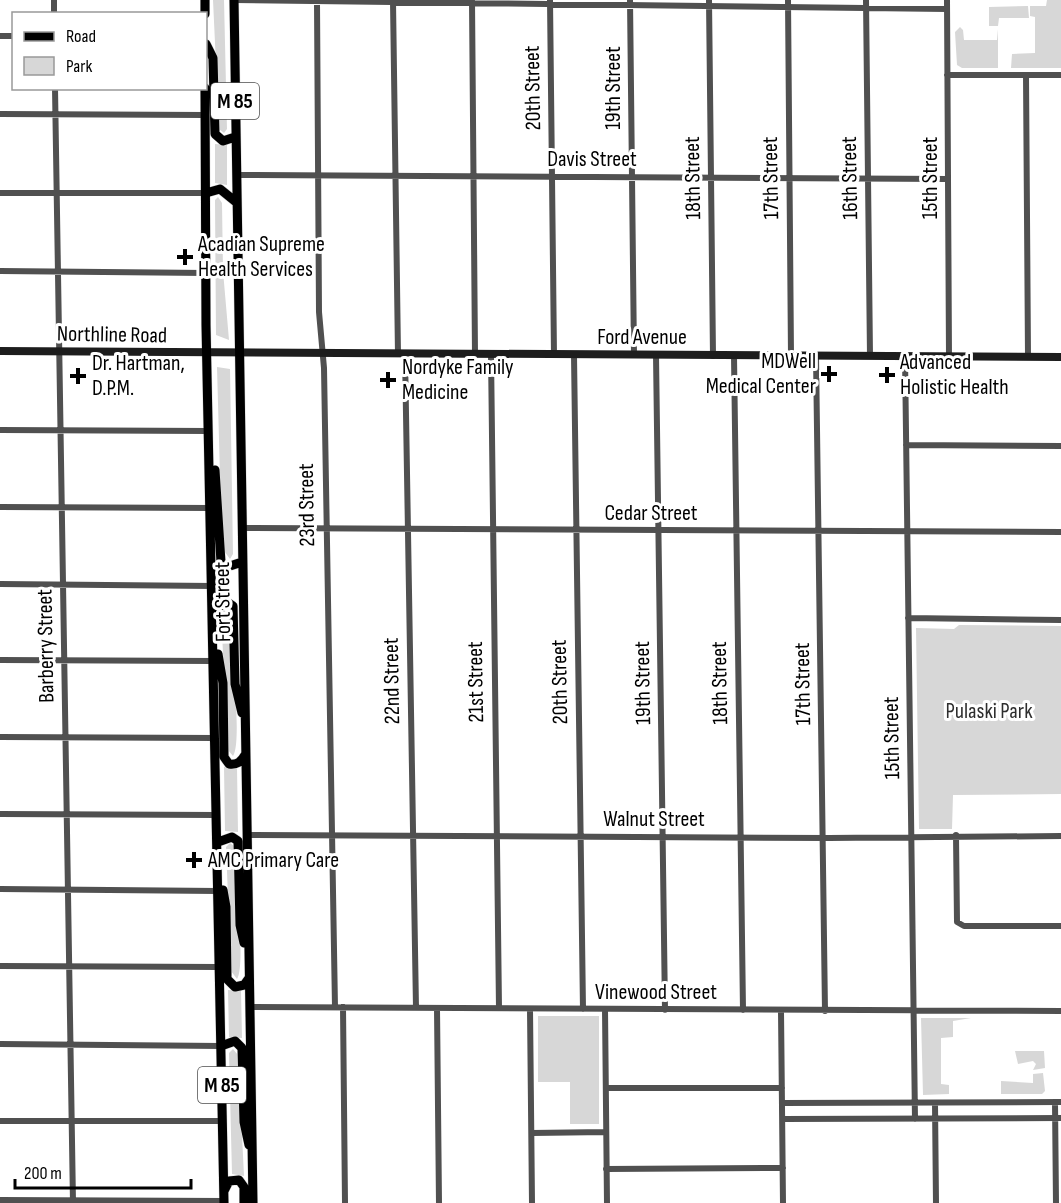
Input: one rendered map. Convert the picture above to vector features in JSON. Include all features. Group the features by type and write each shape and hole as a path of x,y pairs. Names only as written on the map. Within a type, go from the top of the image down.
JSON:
{"main road":[{"name":"Fort Street","path":"234,0 253,1203"},
{"path":"207,46 213,58 215,134 223,141 235,136"},
{"name":"Fort Street","path":"205,90 207,354 224,1198"},
{"path":"206,193 220,189 236,202"},
{"name":"Northline Road","path":"0,351 223,354"},
{"name":"Ford Avenue","path":"223,354 1061,357"},
{"path":"210,457 218,487 221,562 226,567 242,562"},
{"path":"213,611 227,602 233,606 237,699 245,721"},
{"path":"214,637 223,683 224,757 229,764 234,764 241,762 246,754"},
{"path":"218,842 228,837 234,837 238,841 240,925 249,963"},
{"path":"218,873 226,907 227,979 235,987 244,985 249,978"},
{"path":"221,1046 235,1041 242,1048 244,1132 252,1153"},
{"path":"224,1198 229,1181 239,1180 244,1187 244,1203"}],"street":[{"path":"234,0 709,3 947,9"},
{"name":"16th Street","path":"866,0 870,356"},
{"name":"15th Street","path":"947,0 949,357"},
{"name":"22nd Street","path":"393,1 407,530 416,1008"},
{"path":"472,1 475,354"},
{"name":"23rd Street","path":"317,2 321,354 334,1007"},
{"name":"20th Street","path":"550,2 554,355"},
{"name":"19th Street","path":"630,3 634,355"},
{"name":"18th Street","path":"709,3 713,356"},
{"name":"17th Street","path":"788,4 791,356"},
{"path":"947,75 1061,75"},
{"path":"1026,75 1028,357"},
{"name":"Barberry Street","path":"55,90 73,1202"},
{"path":"0,114 205,115"},
{"name":"Davis Street","path":"236,175 948,179"},
{"path":"0,193 206,193"},
{"path":"0,271 208,273"},
{"name":"21st Street","path":"490,354 499,1008"},
{"name":"20th Street","path":"574,355 583,1009"},
{"name":"19th Street","path":"656,355 665,1010"},
{"name":"18th Street","path":"734,356 742,1010"},
{"name":"17th Street","path":"816,356 825,1011"},
{"name":"15th Street","path":"905,356 915,1119"},
{"path":"0,430 209,431"},
{"path":"906,445 1061,446"},
{"path":"0,507 211,508"},
{"name":"Cedar Street","path":"241,528 1061,532"},
{"path":"0,584 213,585"},
{"path":"908,618 1061,620"},
{"path":"0,660 214,661"},
{"path":"0,737 215,738"},
{"path":"0,814 217,815"},
{"name":"Walnut Street","path":"247,835 823,838 956,835 1061,836"},
{"path":"956,835 957,922 963,926 1061,926"},
{"path":"0,889 218,891"},
{"path":"0,966 219,967"},
{"name":"Vinewood Street","path":"250,1006 1061,1011"},
{"path":"344,1007 345,1203"},
{"path":"437,1008 439,1203"},
{"path":"530,1009 532,1203"},
{"path":"605,1009 607,1203"},
{"path":"781,1011 783,1203"},
{"path":"0,1044 221,1046"},
{"path":"606,1089 782,1088"},
{"path":"782,1103 1058,1102 1056,1203"},
{"path":"935,1103 936,1203"},
{"path":"783,1119 1058,1118"},
{"path":"0,1121 223,1122"},
{"path":"532,1133 606,1132"},
{"path":"606,1169 783,1168"},
{"path":"0,1200 73,1202 224,1198"}],"green space":[{"path":"213,0 224,0 227,129 224,133 219,129"},
{"path":"1047,0 1061,0 1061,68 1011,68 1012,54 1035,53 1035,17 1030,16 1030,6 1046,6"},
{"path":"1028,6 1029,18 999,18 998,26 989,26 989,7"},
{"path":"960,27 963,30 964,40 997,40 998,29 998,68 962,68 957,65 955,32"},
{"path":"215,144 227,145 227,185 215,183"},
{"path":"218,197 222,203 223,271 229,340 216,335 215,200"},
{"path":"217,367 230,369 233,554 230,559 222,548"},
{"path":"224,610 229,613 235,688 237,731 233,756 228,750 221,614"},
{"name":"Pulaski Park","path":"959,625 1061,626 1061,794 953,795 952,829 919,829 916,628 954,629"},
{"path":"224,767 237,768 238,832 225,831"},
{"path":"230,843 234,846 239,917 240,956 237,979 231,971 226,847"},
{"path":"228,990 241,991 242,1038 229,1037"},
{"path":"538,1016 599,1016 599,1124 570,1124 570,1082 538,1082"},
{"path":"921,1018 971,1018 953,1021 953,1037 941,1038 941,1084 949,1085 949,1094 923,1095"},
{"path":"233,1049 238,1055 244,1176 232,1174 229,1053"},
{"path":"1015,1051 1044,1051 1045,1068 1033,1070 1036,1064 1033,1061 1018,1064"},
{"path":"1043,1073 1045,1091 1042,1094 1001,1094 1001,1081 1033,1083 1033,1074"}],"place":[{"name":"Acadian Supreme Health Services","path":"185,257"},
{"name":"MDWell Medical Center","path":"829,374"},
{"name":"Advanced Holistic Health","path":"887,375"},
{"name":"Dr. Hartman, D.P.M.","path":"78,376"},
{"name":"Nordyke Family Medicine","path":"388,380"},
{"name":"AMC Primary Care","path":"194,860"}]}
